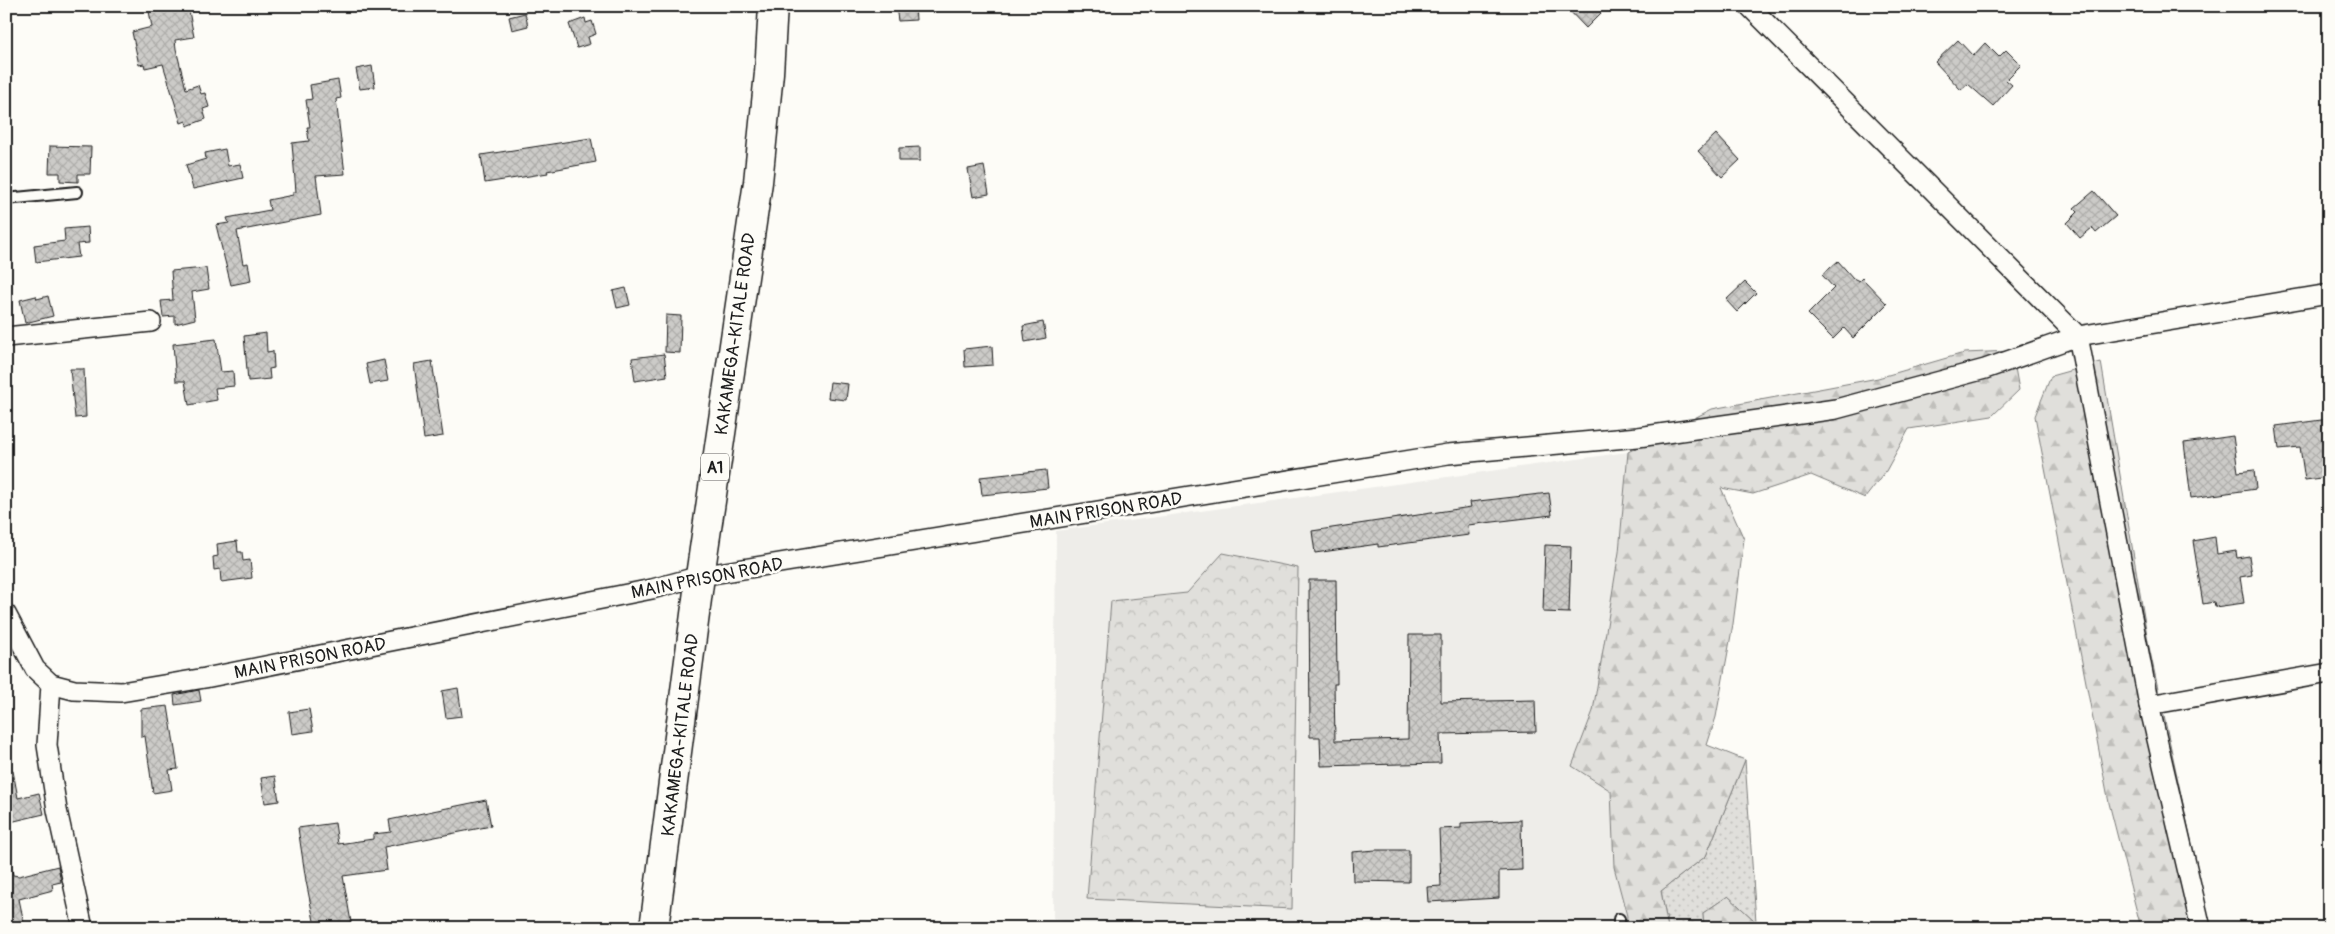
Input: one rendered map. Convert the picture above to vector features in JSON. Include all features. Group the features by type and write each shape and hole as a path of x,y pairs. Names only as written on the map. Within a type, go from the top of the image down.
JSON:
{"highway":[{"name":"KAKAMEGA-KITALE ROAD","path":"654,928 700,576 758,182 770,73 773,6"}],"street":[{"path":"1749,6 2078,336 2149,705 2201,928"},
{"name":"MAIN PRISON ROAD","path":"51,684 74,690 121,692 205,678 652,589 700,576 1448,454 1638,437 1836,409 1985,369 2078,336 2329,294"},
{"path":"6,337 151,322"},
{"path":"6,614 35,669 51,684 47,745 57,810 82,928"},
{"path":"2149,705 2329,673"}],"lane":[{"path":"6,199 76,192"}],"shaded area":[{"path":"1628,452 1619,552 1593,711 1572,766 1611,791 1614,867 1627,916 1626,928 1104,928 1053,919 1056,531"}],"green space":[{"path":"2012,351 2019,390 1992,416 1909,429 1886,471 1865,498 1811,475 1753,494 1721,488 1744,539 1733,624 1716,717 1707,745 1745,760 1706,856 1661,891 1668,928 1626,928 1627,916 1614,867 1611,791 1572,766 1593,711 1619,552 1628,452 1712,409 1878,378 1964,353"},
{"path":"2101,362 2149,647 2210,928 2141,928 2109,803 2035,416 2051,376"},
{"path":"1223,553 1298,568 1292,909 1087,899 1111,601 1187,593"},
{"path":"1745,760 1756,922 1728,896 1703,913 1704,928 1668,928 1661,891 1706,856"},
{"path":"1728,896 1756,922 1770,928 1704,928 1703,913"}],"building":[{"path":"148,6 188,6 194,37 175,40 176,49 186,89 198,85 201,94 205,93 209,107 203,109 206,119 187,126 186,121 181,123 163,64 145,68 144,64 139,65 132,32 152,27"},
{"path":"896,6 915,6 916,20 898,21"},
{"path":"1565,6 1595,6 1601,13 1586,28"},
{"path":"525,13 528,26 512,30 509,17"},
{"path":"585,18 586,23 592,21 596,34 588,37 590,44 577,48 569,24"},
{"path":"1958,40 1973,56 1985,43 1999,57 2006,50 2021,65 2006,80 2012,85 1993,106 1968,84 1961,90 1935,62"},
{"path":"372,66 375,87 360,89 356,69"},
{"path":"338,80 341,98 336,99 345,174 316,176 321,215 237,231 243,264 248,263 251,281 231,285 216,225 229,223 227,218 270,210 268,200 293,195 293,192 296,192 292,143 309,141 307,127 310,127 306,100 312,99 310,85"},
{"path":"1716,134 1740,160 1722,177 1698,151"},
{"path":"591,138 596,162 547,171 548,173 485,183 481,155"},
{"path":"50,146 91,147 90,174 78,174 78,182 60,181 60,173 49,173"},
{"path":"920,147 920,161 899,161 899,148"},
{"path":"225,149 228,166 240,164 243,178 193,189 186,165 206,159 205,153"},
{"path":"984,166 989,194 973,197 968,169"},
{"path":"2094,191 2116,216 2096,233 2092,228 2080,238 2067,223 2078,212 2074,208"},
{"path":"88,227 89,243 77,244 79,257 36,262 34,245 65,241 64,229"},
{"path":"1838,261 1853,278 1859,281 1862,278 1887,304 1853,338 1844,328 1833,339 1808,314 1834,288 1822,275"},
{"path":"206,268 209,289 192,292 195,319 175,324 175,316 163,317 161,301 173,300 171,271"},
{"path":"1745,282 1756,293 1737,312 1726,300"},
{"path":"626,288 630,305 617,308 613,291"},
{"path":"36,296 37,299 48,296 53,316 25,323 20,300"},
{"path":"666,315 681,316 680,353 665,352"},
{"path":"1043,322 1046,338 1025,342 1023,326"},
{"path":"266,333 267,352 273,351 274,368 269,369 270,379 248,381 244,336"},
{"path":"216,339 221,372 233,371 234,386 215,388 217,400 189,405 185,381 176,381 173,344"},
{"path":"992,346 993,365 965,367 964,349"},
{"path":"664,354 667,376 635,381 632,358"},
{"path":"384,360 388,381 370,384 366,364"},
{"path":"432,361 443,436 424,439 414,364"},
{"path":"70,369 84,369 86,417 75,418"},
{"path":"830,382 848,384 846,400 828,398"},
{"path":"2329,419 2329,477 2305,480 2300,447 2279,449 2276,426"},
{"path":"2233,436 2238,472 2254,470 2256,489 2191,498 2184,443"},
{"path":"1046,470 1048,488 982,495 980,477"},
{"path":"1549,493 1552,515 1468,525 1469,535 1378,547 1378,544 1315,553 1312,531 1471,507 1470,502"},
{"path":"2215,537 2217,554 2236,551 2237,558 2249,556 2252,575 2240,577 2244,603 2215,607 2214,602 2203,604 2193,541"},
{"path":"237,541 238,552 242,552 243,561 250,560 252,578 221,582 220,569 214,570 213,557 218,556 217,544"},
{"path":"1545,545 1571,546 1569,613 1543,612"},
{"path":"1309,580 1336,580 1337,684 1334,684 1335,741 1408,739 1409,635 1441,635 1441,702 1535,700 1536,732 1440,734 1441,763 1321,766 1320,737 1310,737"},
{"path":"458,688 462,716 446,718 442,691"},
{"path":"199,690 201,701 175,705 174,695"},
{"path":"168,706 178,769 169,770 172,790 153,793 145,736 141,737 141,709"},
{"path":"309,709 313,731 292,734 289,712"},
{"path":"6,771 13,771 18,798 39,793 44,814 6,823"},
{"path":"275,776 279,801 265,803 261,778"},
{"path":"486,800 491,826 384,847 387,870 343,876 352,928 321,928 320,924 315,926 298,828 335,823 338,844 373,839 373,834 391,832 389,820"},
{"path":"1521,820 1522,870 1499,871 1499,898 1428,902 1427,887 1441,886 1439,829 1461,828 1461,823"},
{"path":"1409,850 1409,882 1353,881 1352,852"},
{"path":"58,866 61,882 52,884 53,890 19,899 25,928 6,928 6,871 12,870 13,875 19,876"}]}
